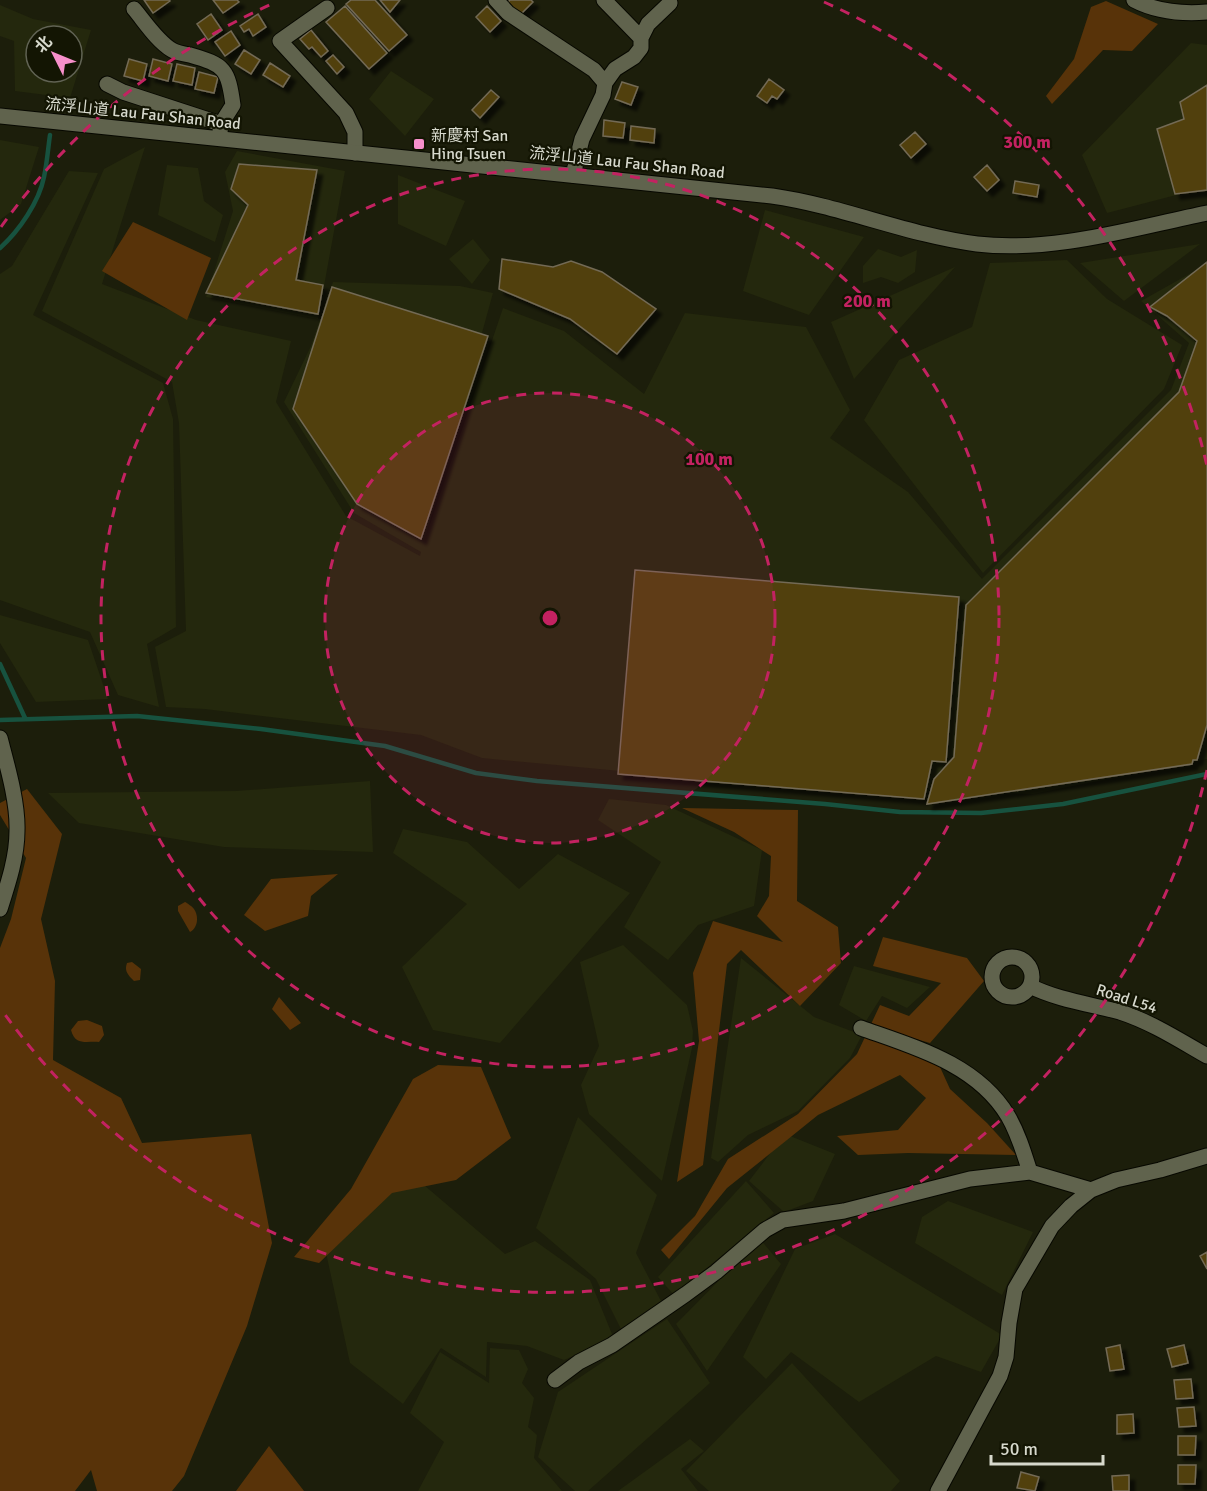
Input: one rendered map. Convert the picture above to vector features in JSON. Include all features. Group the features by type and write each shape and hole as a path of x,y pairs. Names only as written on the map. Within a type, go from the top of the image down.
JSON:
{"street":[{"path":"496,0 508,13 594,70 605,83"},
{"path":"604,0 641,38"},
{"path":"1134,0 1164,10 1187,13 1207,12"},
{"path":"573,175 582,139 603,95 605,83 615,69 634,57 641,48 641,38 648,24 670,3"},
{"path":"327,8 273,43 346,112 355,132 355,153"},
{"path":"107,84 220,131 233,105 231,85 221,67 173,50 161,41 134,9"},
{"name":"流浮山道 Lau Fau Shan Road","path":"0,116 220,131 355,153 802,200 848,211 934,237 1000,245 1059,243 1207,213"},
{"path":"0,738 5,782 17,830 10,878 0,909"},
{"name":"Road L54","path":"1030,987 1149,1023 1207,1056"},
{"path":"861,1028 928,1052 966,1073 987,1089 1008,1116 1030,1172"},
{"path":"938,1491 1000,1376 1006,1357 1015,1289 1052,1226 1071,1206 1091,1190 1116,1180 1207,1156"},
{"path":"555,1380 579,1362 612,1345 686,1294 772,1225 793,1218 844,1211 970,1179 1030,1172 1091,1190"}],"shaded area":[{"path":"1106,1 1158,24 1132,51 1103,50 1052,104 1046,96 1074,59 1091,7"},
{"path":"0,5 33,19 59,24 24,24 24,84 74,84 70,98 15,91 14,41 0,36"},
{"path":"84,29 91,30 84,53"},
{"path":"1191,43 1207,45 1207,187 1107,213 1082,155"},
{"path":"391,71 434,99 405,136 369,99"},
{"path":"0,140 39,147 21,204 0,220"},
{"path":"145,147 102,284 196,320 291,341 276,402 346,516 420,556 421,552 354,513 284,402 311,346 333,282 460,286 493,293 426,536 503,308 564,331 644,394 685,313 806,327 850,410 830,438 908,492 982,579 1171,390 1189,343 1141,301 1207,264 1207,759 1033,794 801,788 482,758 421,735 205,709 166,707 155,647 186,631 179,423 172,382 42,311 104,169"},
{"path":"237,151 345,171 318,319 206,297 233,211 225,172"},
{"path":"167,165 198,168 204,201 223,215 215,242 158,215"},
{"path":"69,171 98,173 33,315 163,383 173,419 176,627 147,644 159,707 118,695 90,632 0,600 0,274 12,266"},
{"path":"398,175 465,201 446,246 398,224"},
{"path":"765,210 864,237 809,315 743,291"},
{"path":"133,222 211,258 187,320 102,271"},
{"path":"473,239 490,260 472,284 449,259"},
{"path":"1200,244 1124,301 1080,263"},
{"path":"878,249 901,257 917,250 915,272 898,283 881,277 863,283 863,266"},
{"path":"1067,260 1107,299 1182,345 1164,389 983,573 864,420 899,360 972,327 990,263"},
{"path":"955,267 854,379 831,322"},
{"path":"0,615 88,640 108,699 36,702 0,643"},
{"path":"370,781 373,852 224,847 79,823 48,793 236,791"},
{"path":"27,789 62,834 41,919 55,981 53,1060 121,1098 142,1143 251,1134 272,1243 247,1326 184,1476 172,1491 97,1491 91,1470 75,1491 0,1491 0,948 11,919 26,858 0,815 0,803"},
{"path":"609,799 666,805 762,850 754,906 698,925 668,960 624,927 661,862 598,820"},
{"path":"682,808 798,810 797,901 838,927 841,963 800,1006 741,950 727,964 703,1165 677,1182 699,1041 693,973 713,921 783,942 757,916 769,896 771,856 734,832"},
{"path":"403,829 467,842 519,889 558,854 630,893 500,1043 433,1030 402,967 467,904 393,853"},
{"path":"338,874 311,896 308,916 265,931 244,915 271,879"},
{"path":"185,902 194,908 197,915 196,925 190,932 178,911 178,906"},
{"path":"883,937 967,958 984,981 930,1043 905,1036 940,1067 950,1089 987,1123 1016,1155 908,1153 858,1155 837,1136 898,1130 926,1098 900,1075 818,1115 727,1188 669,1259 661,1250 695,1216 728,1159 798,1114 857,1054 880,1005 909,1016 941,983 873,966"},
{"path":"623,945 687,1005 693,1031 692,1048 662,1181 589,1114 581,1085 599,1046 580,962"},
{"path":"741,958 814,1017 862,1035 850,1058 798,1111 748,1135 718,1162 711,1158"},
{"path":"132,962 141,969 140,980 134,981 127,973 127,963"},
{"path":"854,966 930,987 907,1008 882,996 866,1021 839,1005"},
{"path":"279,997 301,1023 290,1030 272,1009"},
{"path":"87,1020 102,1026 104,1035 99,1042 78,1041 73,1035 71,1030 78,1021"},
{"path":"438,1065 481,1067 511,1138 456,1180 392,1193 319,1263 294,1257 351,1189 413,1079"},
{"path":"578,1117 657,1195 636,1253 661,1301 622,1331 596,1279 536,1228"},
{"path":"785,1134 835,1154 813,1201 784,1212 749,1181"},
{"path":"411,1174 505,1254 535,1241 590,1280 614,1339 564,1360 527,1346 487,1342 486,1377 441,1348 403,1404 350,1363 323,1239"},
{"path":"746,1181 774,1213 674,1295 658,1277"},
{"path":"948,1201 1033,1232 1002,1295 915,1243 922,1217"},
{"path":"835,1234 1002,1335 981,1372 936,1356 859,1402 791,1352 766,1379 743,1357 795,1249"},
{"path":"760,1239 781,1264 707,1371 676,1324"},
{"path":"667,1319 710,1383 588,1491 575,1491 538,1457 558,1392"},
{"path":"490,1348 519,1350 528,1369 522,1383 534,1398 528,1427 537,1435 534,1458 562,1491 418,1491 444,1442 410,1413 440,1352 489,1383"},
{"path":"792,1363 900,1481 891,1491 709,1491 686,1471"},
{"path":"690,1439 704,1451 681,1469 698,1491 618,1491"},
{"path":"269,1446 304,1491 236,1491"}],"building":[{"path":"144,0 169,0 170,1 153,13"},
{"path":"213,0 237,0 239,2 223,13"},
{"path":"351,0 375,0 407,35 389,51 346,4"},
{"path":"380,0 400,0 390,12"},
{"path":"510,0 531,0 533,2 519,16 507,3"},
{"path":"345,6 387,53 369,69 326,22"},
{"path":"487,6 501,21 490,32 476,17"},
{"path":"211,14 222,30 208,40 197,24"},
{"path":"258,14 266,27 253,36 249,29 244,32 240,26"},
{"path":"311,30 328,51 321,57 300,39"},
{"path":"231,31 240,45 225,56 215,42"},
{"path":"244,50 260,60 251,74 235,64"},
{"path":"333,55 344,67 337,74 326,61"},
{"path":"129,59 147,64 143,81 124,76"},
{"path":"153,59 172,64 168,81 149,76"},
{"path":"270,63 290,76 283,87 263,75"},
{"path":"177,64 195,68 192,85 173,81"},
{"path":"199,72 218,77 214,93 195,89"},
{"path":"769,79 784,90 777,99 772,96 767,103 757,96"},
{"path":"622,82 638,87 631,105 615,99"},
{"path":"1207,85 1207,190 1175,194 1157,129 1184,119 1180,102"},
{"path":"491,90 499,97 480,118 472,110"},
{"path":"604,120 625,123 623,138 603,136"},
{"path":"631,126 655,129 654,143 630,140"},
{"path":"915,132 926,144 911,158 900,145"},
{"path":"239,164 317,170 296,280 323,285 318,314 206,293 248,205 231,189"},
{"path":"987,165 999,180 987,191 974,177"},
{"path":"1015,181 1039,185 1037,197 1013,193"},
{"path":"502,259 553,267 571,261 602,272 656,309 617,354 570,319 499,289"},
{"path":"1207,262 1207,725 1197,760 1193,760 1192,764 927,804 934,779 954,757 966,605 1179,392 1197,341 1167,316 1150,307"},
{"path":"332,287 488,336 421,539 357,504 293,409"},
{"path":"635,570 959,597 946,762 932,761 924,799 618,774"},
{"path":"1207,1252 1207,1269 1200,1256"},
{"path":"1120,1345 1124,1369 1110,1371 1106,1348"},
{"path":"1184,1345 1188,1363 1172,1367 1167,1349"},
{"path":"1191,1379 1193,1398 1176,1399 1174,1380"},
{"path":"1194,1407 1196,1426 1179,1427 1177,1408"},
{"path":"1133,1414 1134,1433 1117,1434 1117,1415"},
{"path":"1178,1436 1196,1436 1195,1455 1178,1455"},
{"path":"1178,1465 1196,1465 1195,1484 1178,1484"},
{"path":"1021,1472 1039,1477 1035,1491 1017,1488"},
{"path":"1129,1475 1129,1491 1113,1491 1112,1476"}],"waterway":[{"path":"0,248 21,225 38,196 44,177 50,135"},
{"path":"0,664 25,718"},
{"path":"0,720 137,716 261,729 385,746 476,773 537,781 900,812 981,813 1063,804 1207,774"}],"place":[{"name":"新慶村 San Hing Tsuen","path":"419,144"}]}
